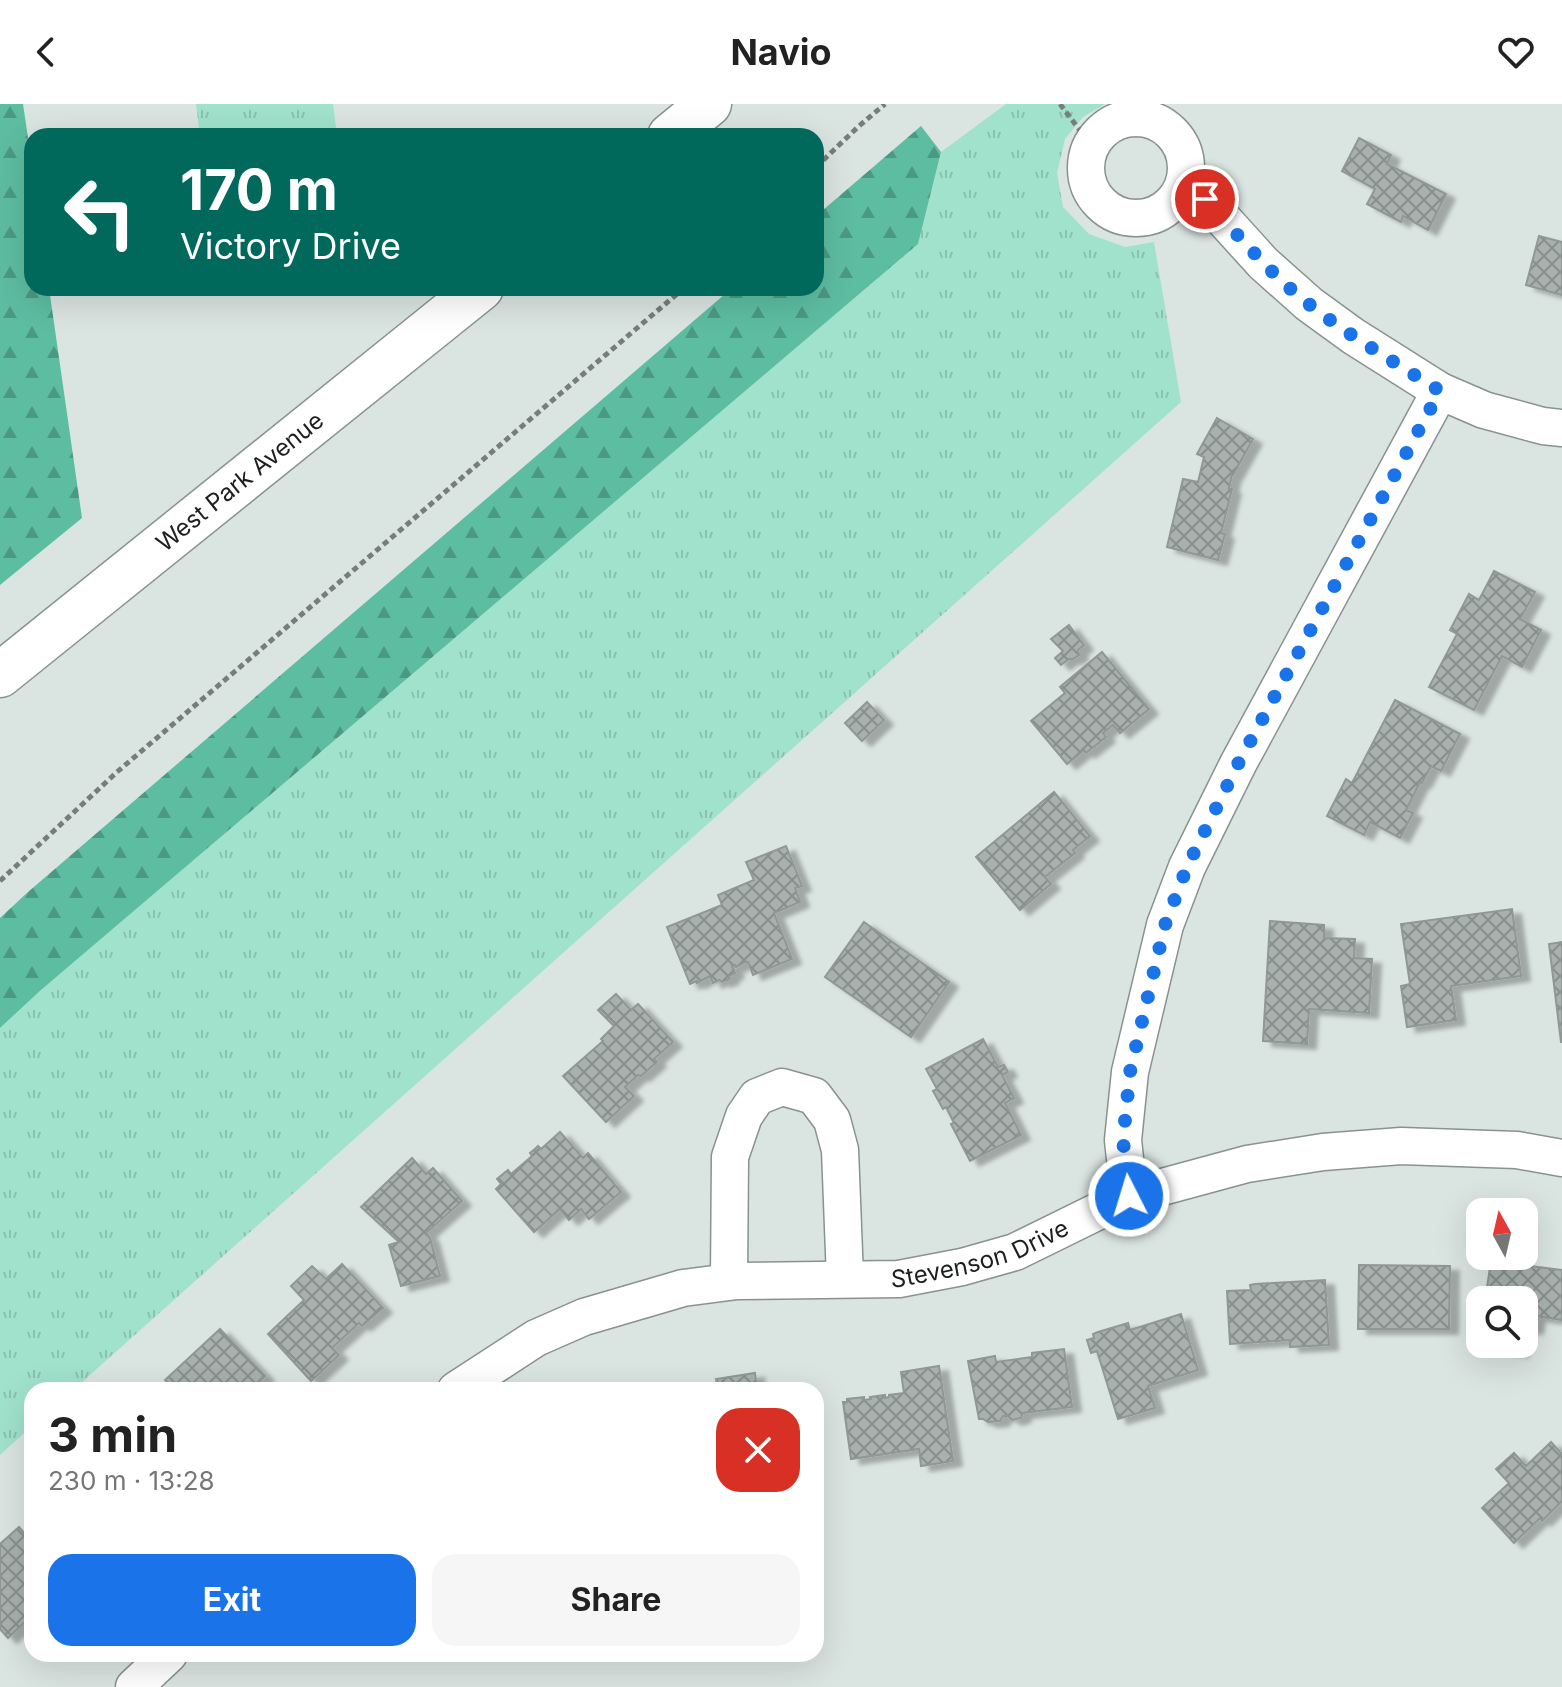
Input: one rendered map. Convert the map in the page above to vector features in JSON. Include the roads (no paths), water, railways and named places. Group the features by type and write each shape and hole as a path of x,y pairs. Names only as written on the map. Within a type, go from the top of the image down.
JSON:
{"main road":[{"path":"680,128 709,104"},
{"name":"West Park Avenue","path":"0,675 471,296"}],"street":[{"path":"1186,178 1180,194 1169,207 1154,216 1137,219 1120,216 1105,208 1093,195 1087,179 1086,162 1091,145 1101,132 1114,123 1129,118 1161,124 1174,133 1183,147 1187,162 1186,178 1263,263 1309,304 1440,391 1484,410 1562,428"},
{"path":"1129,1196 1123,1140 1130,1072 1165,925 1187,867 1238,764 1440,391"},
{"path":"729,1281 730,1157 744,1116 757,1097 782,1087 814,1096 832,1120 840,1150 845,1278"},
{"name":"Stevenson Drive","path":"468,1382 536,1338 584,1317 683,1288 729,1281 899,1279 975,1263 1015,1252 1129,1196 1247,1164 1323,1152 1401,1146 1517,1150 1562,1158"},
{"path":"134,1687 161,1662"}]}
